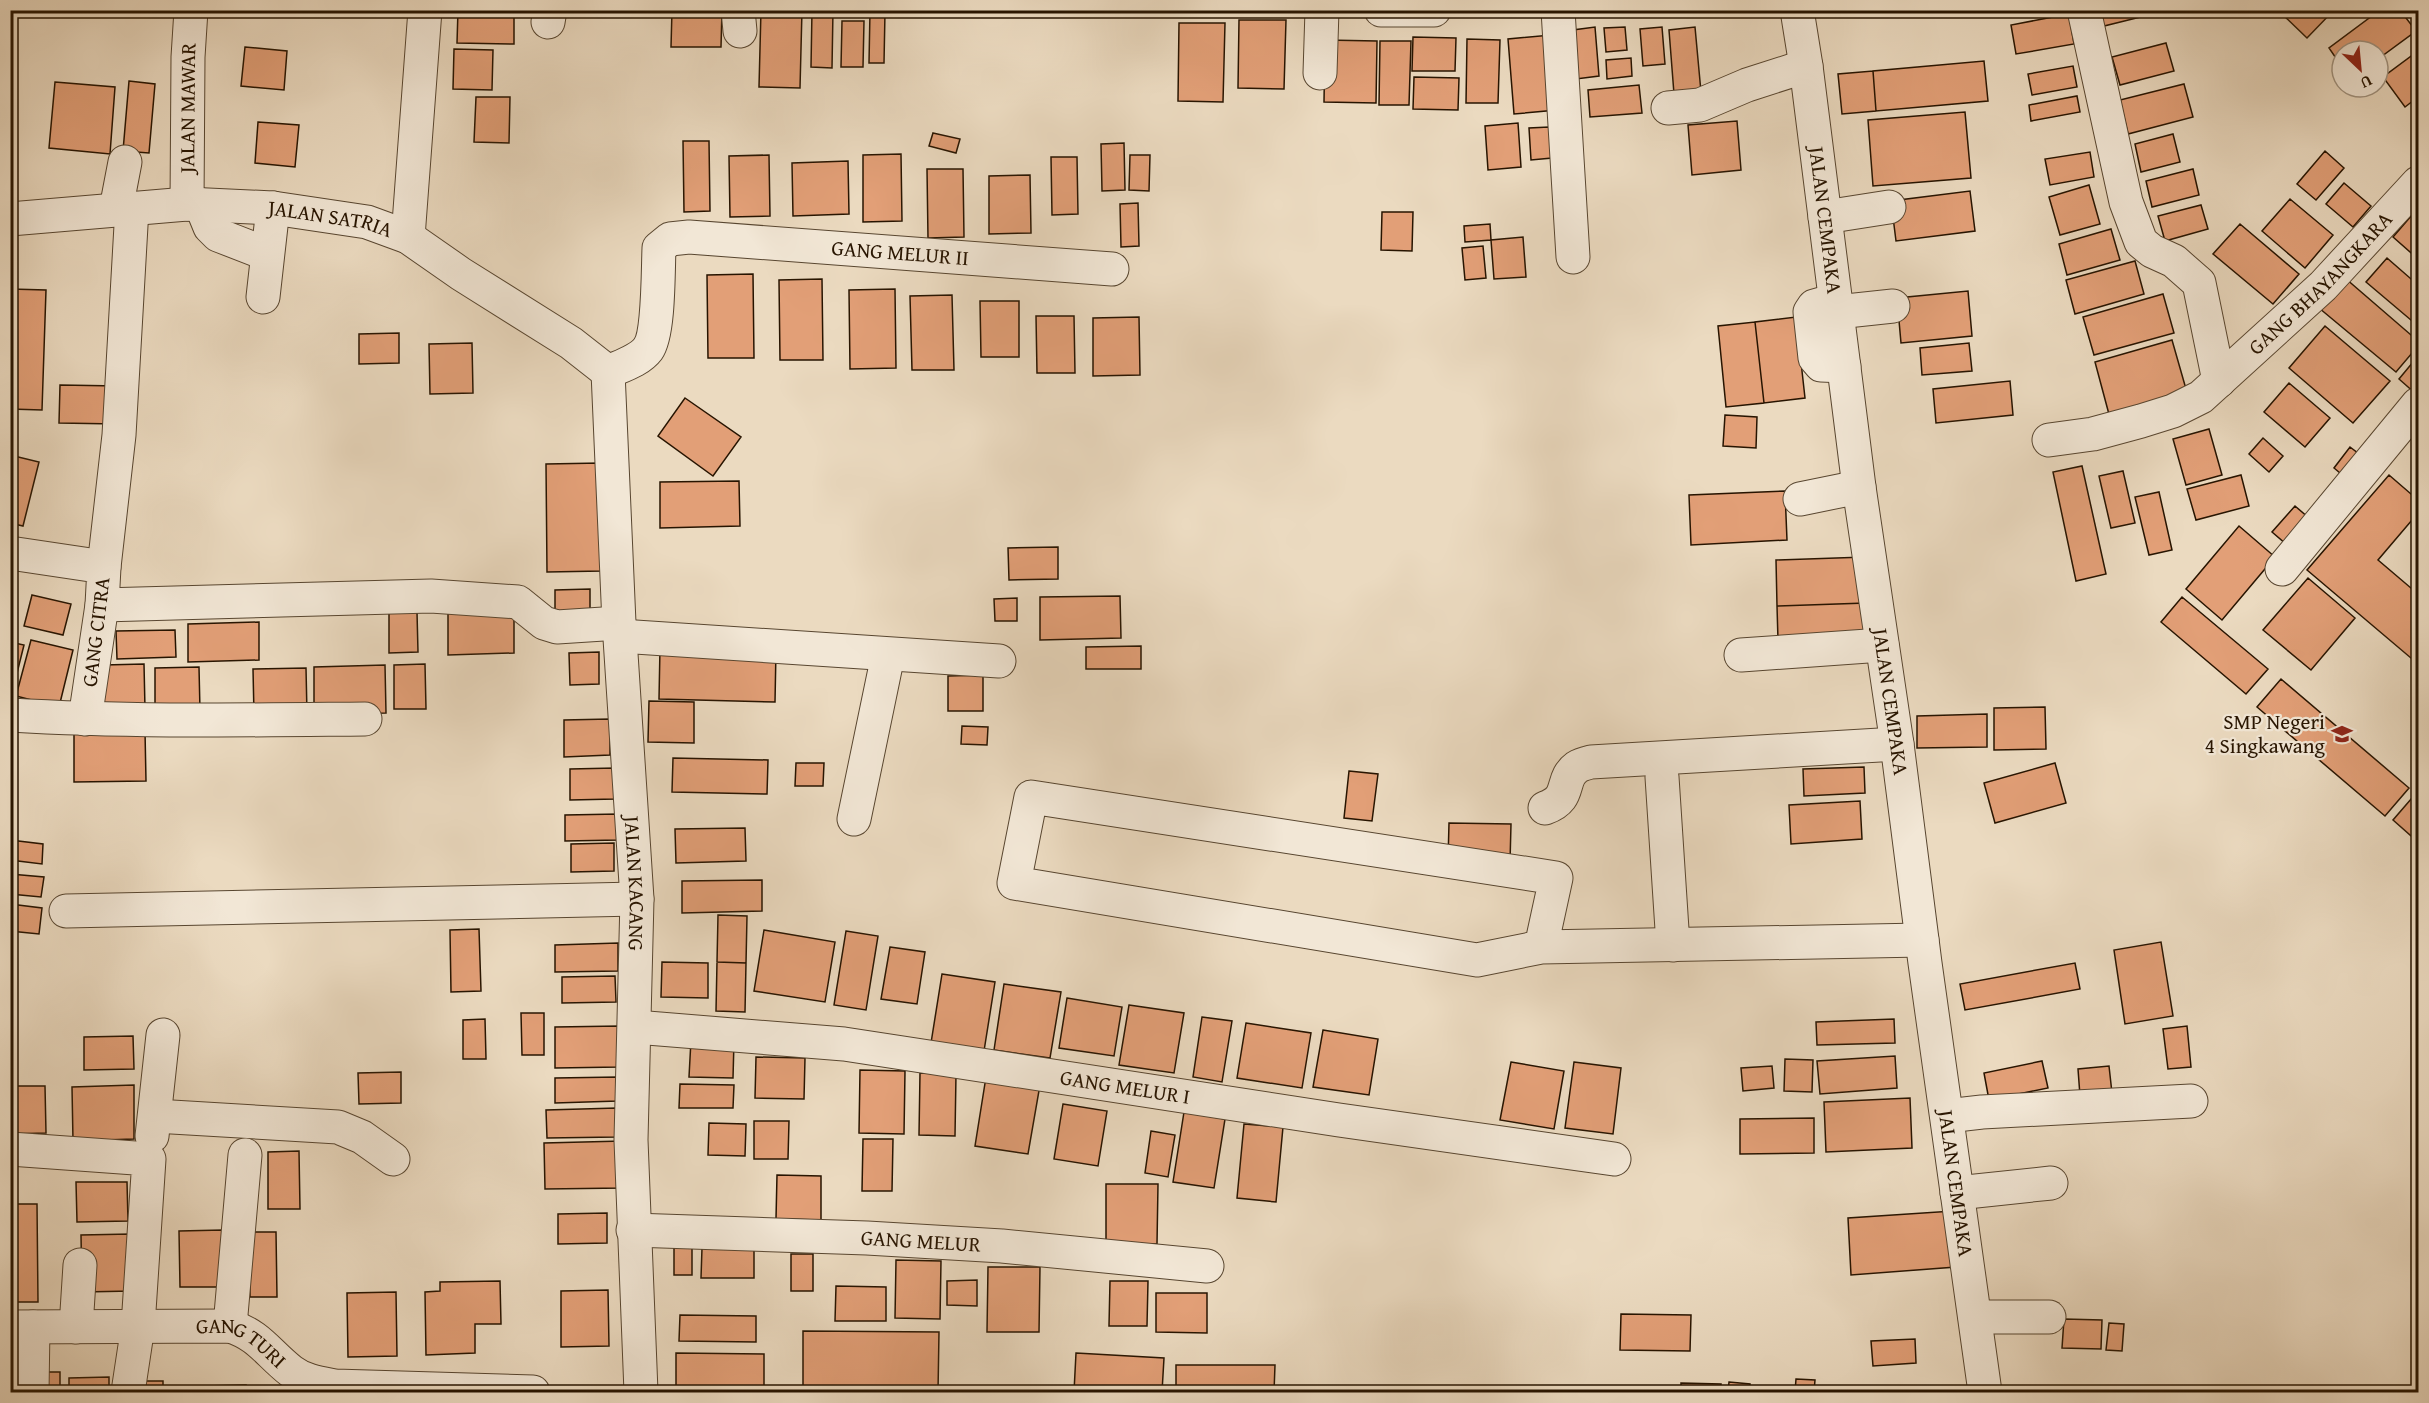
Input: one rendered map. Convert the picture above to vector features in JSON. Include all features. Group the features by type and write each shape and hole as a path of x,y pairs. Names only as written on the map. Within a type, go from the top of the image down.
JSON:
{"street":[{"name":"JALAN MAWAR","path":"190,10 188,57 194,204"},
{"path":"408,237 425,10"},
{"path":"1320,73 1322,10"},
{"path":"1381,10 1434,10"},
{"path":"1558,10 1573,257"},
{"name":"JALAN CEMPAKA","path":"1797,10 1806,66 1854,213 1858,307 1844,366 1922,940 1962,1114 1988,1317 1985,1392"},
{"path":"2084,10 2133,225 2141,242 2152,251 2174,261 2199,283 2219,381"},
{"path":"1668,108 1700,105 1747,85 1806,66"},
{"path":"104,567 120,435 124,162"},
{"name":"GANG BHAYANGKARA","path":"2049,440 2092,434 2173,411 2201,397 2323,286 2418,183"},
{"name":"JALAN SATRIA","path":"10,219 194,204 273,208 366,222 408,237 461,274 571,343 608,372"},
{"path":"194,204 218,235 267,254"},
{"path":"263,297 273,208"},
{"name":"GANG MELUR II","path":"608,372 636,359 648,349 654,335 674,243 1112,269"},
{"name":"JALAN KACANG","path":"608,372 620,630 637,899 631,1140 641,1392"},
{"path":"2282,569 2418,404"},
{"path":"1800,499 1859,487"},
{"name":"GANG CITRA","path":"10,553 104,567 102,605 86,719"},
{"path":"102,605 431,596 518,602 544,623 557,627 620,630 888,655 999,661"},
{"path":"1741,655 1882,645"},
{"path":"854,819 888,655"},
{"path":"10,715 86,719 365,719"},
{"path":"1545,808 1558,804 1564,793 1568,777 1577,767 1591,762 1897,744"},
{"path":"1662,777 1673,945"},
{"path":"1541,947 1556,878 1031,797 1014,883 1477,960 1541,947 1922,940"},
{"path":"66,911 637,899"},
{"name":"GANG MELUR I","path":"635,1028 844,1044 1339,1120 1614,1159"},
{"path":"128,1392 138,1326 149,1159 163,1035"},
{"path":"1962,1114 2191,1101"},
{"path":"155,1116 338,1127 362,1137 393,1159"},
{"path":"10,1149 149,1159"},
{"path":"230,1326 245,1155"},
{"path":"1972,1191 2051,1183"},
{"name":"GANG MELUR","path":"633,1230 867,1238 1002,1246 1207,1266"},
{"path":"76,1328 80,1264"},
{"path":"1988,1317 2049,1317"},
{"name":"GANG TURI","path":"22,1327 230,1326 246,1331 291,1371 308,1381 335,1386 533,1392"},
{"path":"22,1327 32,1392"}],"building":[{"path":"458,10 514,10 514,44 457,43"},
{"path":"672,10 722,10 721,47 671,47"},
{"path":"761,10 802,10 800,88 759,87"},
{"path":"812,10 833,10 832,68 811,67"},
{"path":"2100,10 2161,10 2161,12 2104,26"},
{"path":"2284,10 2334,10 2307,38 2281,13"},
{"path":"2380,10 2400,10 2416,31 2390,50 2390,39 2341,39"},
{"path":"870,11 885,12 884,63 869,63"},
{"path":"2069,14 2074,44 2016,54 2011,25"},
{"path":"1239,20 1286,20 1284,89 1238,88"},
{"path":"842,21 864,21 863,67 841,67"},
{"path":"1179,23 1225,23 1223,102 1178,101"},
{"path":"1595,27 1599,76 1576,79 1573,30"},
{"path":"1625,27 1627,50 1606,52 1604,28"},
{"path":"1662,27 1665,64 1643,66 1640,29"},
{"path":"1695,27 1701,92 1674,94 1669,30"},
{"path":"1551,35 1557,110 1514,114 1508,39"},
{"path":"1413,37 1456,38 1455,71 1412,71"},
{"path":"1467,39 1500,40 1498,103 1466,103"},
{"path":"1325,40 1377,41 1376,103 1324,102"},
{"path":"1380,41 1411,41 1409,105 1379,105"},
{"path":"2166,43 2174,71 2120,85 2112,57"},
{"path":"245,47 287,51 284,90 241,86"},
{"path":"454,49 493,50 492,90 453,89"},
{"path":"2418,51 2418,97 2405,107 2390,87 2390,72"},
{"path":"1631,58 1632,76 1607,79 1606,60"},
{"path":"1984,61 1988,101 1876,111 1873,71"},
{"path":"2073,66 2077,87 2032,95 2028,74"},
{"path":"1873,71 1876,111 1842,114 1838,74"},
{"path":"1414,77 1459,78 1458,110 1413,109"},
{"path":"129,81 155,84 149,153 123,151"},
{"path":"55,82 115,87 110,154 49,148"},
{"path":"2184,84 2193,117 2128,134 2120,100"},
{"path":"1639,85 1642,113 1590,117 1588,90"},
{"path":"2077,96 2080,112 2031,121 2029,105"},
{"path":"476,97 510,97 509,143 474,142"},
{"path":"1965,112 1971,178 1873,186 1868,120"},
{"path":"1737,121 1741,170 1692,175 1688,125"},
{"path":"258,122 299,125 295,167 255,163"},
{"path":"1518,123 1521,167 1488,170 1485,126"},
{"path":"1549,127 1552,158 1531,160 1529,128"},
{"path":"933,133 960,139 956,153 929,146"},
{"path":"2173,134 2180,162 2141,172 2135,144"},
{"path":"683,141 709,141 710,211 684,212"},
{"path":"1124,143 1125,190 1102,191 1101,144"},
{"path":"2325,151 2344,168 2316,200 2297,184"},
{"path":"2090,152 2094,177 2050,185 2045,159"},
{"path":"901,154 902,221 863,222 863,155"},
{"path":"769,155 770,216 730,217 729,156"},
{"path":"1130,155 1150,155 1149,191 1129,190"},
{"path":"1051,157 1077,157 1078,214 1052,215"},
{"path":"848,161 849,214 793,216 792,163"},
{"path":"927,169 963,169 964,237 928,238"},
{"path":"2193,169 2199,195 2152,207 2146,181"},
{"path":"1030,175 1031,233 989,234 989,176"},
{"path":"2344,183 2371,206 2353,227 2326,204"},
{"path":"2089,185 2100,224 2060,235 2049,197"},
{"path":"1970,191 1975,231 1896,241 1891,201"},
{"path":"2290,199 2333,235 2305,268 2262,231"},
{"path":"1138,203 1139,246 1121,247 1120,204"},
{"path":"2201,205 2208,229 2165,241 2158,216"},
{"path":"2418,208 2418,259 2393,237"},
{"path":"1382,212 1413,212 1412,251 1381,250"},
{"path":"1490,224 1491,240 1465,242 1464,226"},
{"path":"2240,224 2299,274 2273,304 2213,254"},
{"path":"2111,229 2120,260 2067,275 2059,244"},
{"path":"1523,237 1526,277 1494,279 1491,240"},
{"path":"1483,246 1486,278 1465,280 1462,248"},
{"path":"2387,258 2418,285 2418,326 2366,282"},
{"path":"2135,261 2144,294 2075,314 2066,280"},
{"path":"753,274 754,358 708,358 707,275"},
{"path":"2345,278 2418,341 2418,346 2396,372 2319,308"},
{"path":"822,279 823,360 780,360 779,280"},
{"path":"10,289 46,290 42,410 10,409"},
{"path":"895,289 896,368 850,369 849,290"},
{"path":"1968,291 1972,336 1901,343 1897,298"},
{"path":"2163,294 2174,333 2094,355 2083,317"},
{"path":"952,295 954,370 912,370 910,296"},
{"path":"980,301 1019,301 1019,357 981,357"},
{"path":"1036,316 1074,316 1075,373 1037,373"},
{"path":"1139,317 1140,375 1093,376 1093,318"},
{"path":"1796,317 1805,398 1764,403 1755,322"},
{"path":"1755,322 1764,403 1726,407 1718,326"},
{"path":"2325,326 2390,381 2353,423 2289,368"},
{"path":"399,333 399,363 359,364 359,334"},
{"path":"2172,340 2188,396 2110,418 2095,362"},
{"path":"472,343 473,393 430,394 429,344"},
{"path":"1969,343 1972,371 1922,375 1920,348"},
{"path":"2418,356 2418,392 2416,394 2399,379"},
{"path":"2010,381 2013,415 1936,423 1933,389"},
{"path":"2289,383 2330,418 2305,447 2264,412"},
{"path":"60,385 118,386 117,424 59,423"},
{"path":"685,398 741,437 713,476 658,436"},
{"path":"1725,415 1757,417 1756,448 1723,446"},
{"path":"2209,429 2222,475 2186,485 2173,439"},
{"path":"2263,438 2283,456 2269,472 2249,454"},
{"path":"2350,447 2363,457 2346,478 2334,468"},
{"path":"10,455 39,462 23,526 10,523"},
{"path":"601,463 602,571 547,572 546,464"},
{"path":"2082,466 2106,574 2076,581 2053,472"},
{"path":"2123,471 2135,523 2111,528 2099,476"},
{"path":"2241,475 2249,506 2196,520 2187,489"},
{"path":"2389,475 2418,500 2418,513 2378,560 2418,594 2418,664 2307,570"},
{"path":"739,481 740,526 660,528 660,482"},
{"path":"1785,491 1787,540 1691,545 1689,495"},
{"path":"2159,492 2172,550 2149,555 2135,497"},
{"path":"2295,506 2316,524 2293,550 2272,532"},
{"path":"2239,526 2275,557 2222,620 2186,589"},
{"path":"1058,547 1058,579 1009,580 1008,548"},
{"path":"1865,557 1866,603 1777,606 1776,560"},
{"path":"2308,578 2355,618 2311,670 2263,630"},
{"path":"590,589 590,617 555,618 555,590"},
{"path":"32,595 71,604 63,635 24,626"},
{"path":"1120,596 1121,638 1040,640 1040,597"},
{"path":"2182,597 2268,669 2246,694 2161,622"},
{"path":"1017,598 1017,621 995,621 994,599"},
{"path":"1866,603 1867,638 1778,640 1777,606"},
{"path":"514,605 514,653 448,655 448,606"},
{"path":"389,612 417,612 418,652 389,653"},
{"path":"259,622 259,660 188,662 188,624"},
{"path":"175,630 176,657 117,659 116,631"},
{"path":"31,640 73,650 59,707 16,696"},
{"path":"10,642 24,645 14,685 10,684"},
{"path":"1141,646 1141,669 1086,669 1086,647"},
{"path":"660,648 776,650 775,702 659,699"},
{"path":"599,652 599,684 570,685 569,653"},
{"path":"144,664 145,709 104,710 104,665"},
{"path":"425,664 426,709 394,709 394,665"},
{"path":"385,665 386,713 314,714 314,667"},
{"path":"199,667 200,711 155,712 155,668"},
{"path":"306,668 307,714 254,715 253,669"},
{"path":"983,675 983,711 948,711 948,676"},
{"path":"2281,679 2409,788 2385,816 2257,707"},
{"path":"649,701 694,702 694,743 648,742"},
{"path":"2045,707 2046,749 1994,750 1994,708"},
{"path":"1987,714 1987,747 1917,748 1917,716"},
{"path":"610,719 610,755 564,757 564,720"},
{"path":"962,726 988,727 987,745 961,744"},
{"path":"145,731 146,781 74,782 74,733"},
{"path":"673,758 768,760 767,794 672,792"},
{"path":"796,763 824,763 823,786 795,786"},
{"path":"2055,763 2066,803 1995,823 1984,783"},
{"path":"1864,767 1865,793 1804,796 1803,769"},
{"path":"615,768 615,799 570,800 570,769"},
{"path":"1349,771 1378,774 1372,821 1344,818"},
{"path":"2418,791 2418,842 2393,820"},
{"path":"1860,801 1862,839 1791,844 1789,805"},
{"path":"619,814 619,840 565,841 565,815"},
{"path":"1449,823 1511,824 1510,862 1448,861"},
{"path":"745,828 746,861 676,863 675,829"},
{"path":"10,840 43,844 42,864 10,860"},
{"path":"614,843 614,871 571,872 571,844"},
{"path":"10,874 44,877 41,897 10,894"},
{"path":"762,880 762,911 682,913 682,881"},
{"path":"10,904 42,908 39,934 10,931"},
{"path":"718,915 747,916 746,963 717,962"},
{"path":"479,929 481,991 451,992 450,930"},
{"path":"764,930 835,942 825,1002 754,991"},
{"path":"846,931 878,936 866,1010 834,1005"},
{"path":"2161,942 2173,1016 2125,1024 2114,950"},
{"path":"618,943 618,971 555,972 555,945"},
{"path":"890,947 925,952 917,1004 881,999"},
{"path":"662,962 708,963 708,998 661,997"},
{"path":"717,962 746,963 745,1012 716,1011"},
{"path":"2075,963 2080,989 1965,1010 1960,984"},
{"path":"942,974 995,982 984,1051 931,1043"},
{"path":"615,976 616,1002 562,1003 562,977"},
{"path":"1004,984 1061,992 1050,1058 994,1050"},
{"path":"1067,998 1122,1007 1114,1056 1059,1048"},
{"path":"1129,1005 1184,1013 1174,1073 1119,1065"},
{"path":"521,1013 544,1013 544,1055 522,1055"},
{"path":"1202,1017 1232,1021 1222,1082 1193,1077"},
{"path":"485,1019 486,1059 463,1059 463,1020"},
{"path":"1894,1019 1895,1043 1817,1045 1816,1022"},
{"path":"1246,1023 1311,1033 1302,1088 1237,1078"},
{"path":"620,1026 620,1067 555,1068 555,1027"},
{"path":"2187,1026 2191,1067 2168,1069 2163,1029"},
{"path":"1323,1030 1378,1039 1369,1095 1313,1087"},
{"path":"133,1036 134,1069 84,1070 84,1037"},
{"path":"691,1040 734,1041 733,1078 689,1077"},
{"path":"1895,1056 1897,1088 1820,1094 1817,1061"},
{"path":"756,1057 805,1058 804,1099 755,1098"},
{"path":"1785,1059 1813,1060 1812,1092 1784,1091"},
{"path":"2042,1061 2048,1088 1989,1100 1984,1073"},
{"path":"1511,1062 1564,1071 1554,1129 1500,1120"},
{"path":"1574,1062 1621,1068 1613,1134 1565,1128"},
{"path":"1772,1066 1774,1088 1743,1091 1741,1068"},
{"path":"2109,1066 2112,1093 2080,1096 2078,1069"},
{"path":"860,1070 905,1071 904,1134 859,1133"},
{"path":"401,1072 401,1103 359,1104 358,1073"},
{"path":"920,1073 956,1074 955,1136 919,1135"},
{"path":"618,1077 618,1101 555,1103 555,1078"},
{"path":"986,1077 1040,1085 1028,1154 975,1146"},
{"path":"680,1084 734,1085 733,1108 679,1108"},
{"path":"134,1085 134,1139 73,1141 72,1087"},
{"path":"10,1086 45,1086 46,1133 10,1134"},
{"path":"1910,1098 1912,1148 1826,1152 1824,1102"},
{"path":"1063,1104 1107,1111 1098,1166 1054,1159"},
{"path":"617,1108 617,1137 547,1138 546,1110"},
{"path":"1184,1112 1225,1119 1214,1188 1173,1182"},
{"path":"1814,1118 1814,1153 1740,1154 1740,1119"},
{"path":"754,1121 789,1121 788,1159 754,1159"},
{"path":"709,1123 746,1124 745,1156 708,1155"},
{"path":"1244,1124 1283,1127 1276,1202 1237,1198"},
{"path":"1151,1131 1175,1135 1168,1177 1145,1173"},
{"path":"863,1139 893,1139 892,1191 862,1191"},
{"path":"623,1141 623,1188 545,1189 544,1143"},
{"path":"299,1151 300,1209 268,1209 268,1152"},
{"path":"777,1175 821,1176 821,1220 776,1219"},
{"path":"76,1182 127,1182 128,1221 77,1222"},
{"path":"1106,1184 1158,1184 1157,1244 1106,1244"},
{"path":"10,1204 37,1204 38,1302 10,1302"},
{"path":"1953,1211 1956,1267 1851,1275 1848,1218"},
{"path":"607,1213 607,1243 558,1244 558,1214"},
{"path":"223,1230 224,1287 180,1287 179,1231"},
{"path":"249,1232 276,1232 277,1297 250,1297"},
{"path":"131,1234 132,1291 82,1292 81,1235"},
{"path":"674,1245 692,1245 692,1275 674,1275"},
{"path":"702,1248 754,1249 754,1278 701,1278"},
{"path":"791,1254 813,1254 813,1291 791,1291"},
{"path":"896,1260 941,1261 940,1319 895,1318"},
{"path":"988,1267 1040,1267 1039,1332 987,1332"},
{"path":"977,1280 977,1306 947,1305 947,1281"},
{"path":"500,1281 501,1324 475,1324 475,1353 426,1355 425,1292 440,1291 440,1282"},
{"path":"1110,1281 1148,1281 1147,1326 1109,1326"},
{"path":"836,1286 886,1287 886,1321 835,1321"},
{"path":"608,1290 609,1346 561,1347 561,1291"},
{"path":"396,1292 397,1356 348,1357 347,1293"},
{"path":"1156,1293 1207,1293 1207,1333 1156,1332"},
{"path":"1621,1314 1691,1315 1690,1351 1620,1350"},
{"path":"680,1315 756,1316 756,1342 679,1341"},
{"path":"2064,1319 2102,1320 2101,1349 2062,1348"},
{"path":"2109,1323 2124,1324 2122,1351 2106,1350"},
{"path":"803,1331 939,1332 938,1392 803,1392"},
{"path":"1915,1339 1916,1363 1873,1366 1871,1341"},
{"path":"676,1353 764,1354 764,1392 676,1392"},
{"path":"1076,1353 1164,1358 1162,1392 1074,1392"},
{"path":"1176,1365 1275,1365 1274,1392 1176,1392"},
{"path":"10,1372 26,1372 26,1392 10,1392"},
{"path":"37,1372 60,1372 60,1392 37,1392"},
{"path":"109,1377 109,1392 69,1392 69,1378"},
{"path":"1796,1379 1815,1380 1814,1392 1795,1392"},
{"path":"135,1381 163,1381 163,1392 135,1392"},
{"path":"1729,1382 1750,1384 1749,1392 1728,1392"},
{"path":"1681,1383 1721,1384 1720,1392 1681,1392"},
{"path":"246,1385 246,1392 204,1392 204,1386"},
{"path":"1615,1386 1657,1387 1656,1392 1615,1392"},
{"path":"171,1387 192,1387 192,1392 171,1392"},
{"path":"1755,1387 1787,1388 1787,1392 1755,1392"}],"place":[{"name":"SMP Negeri 4 Singkawang","path":"2342,734"}]}
